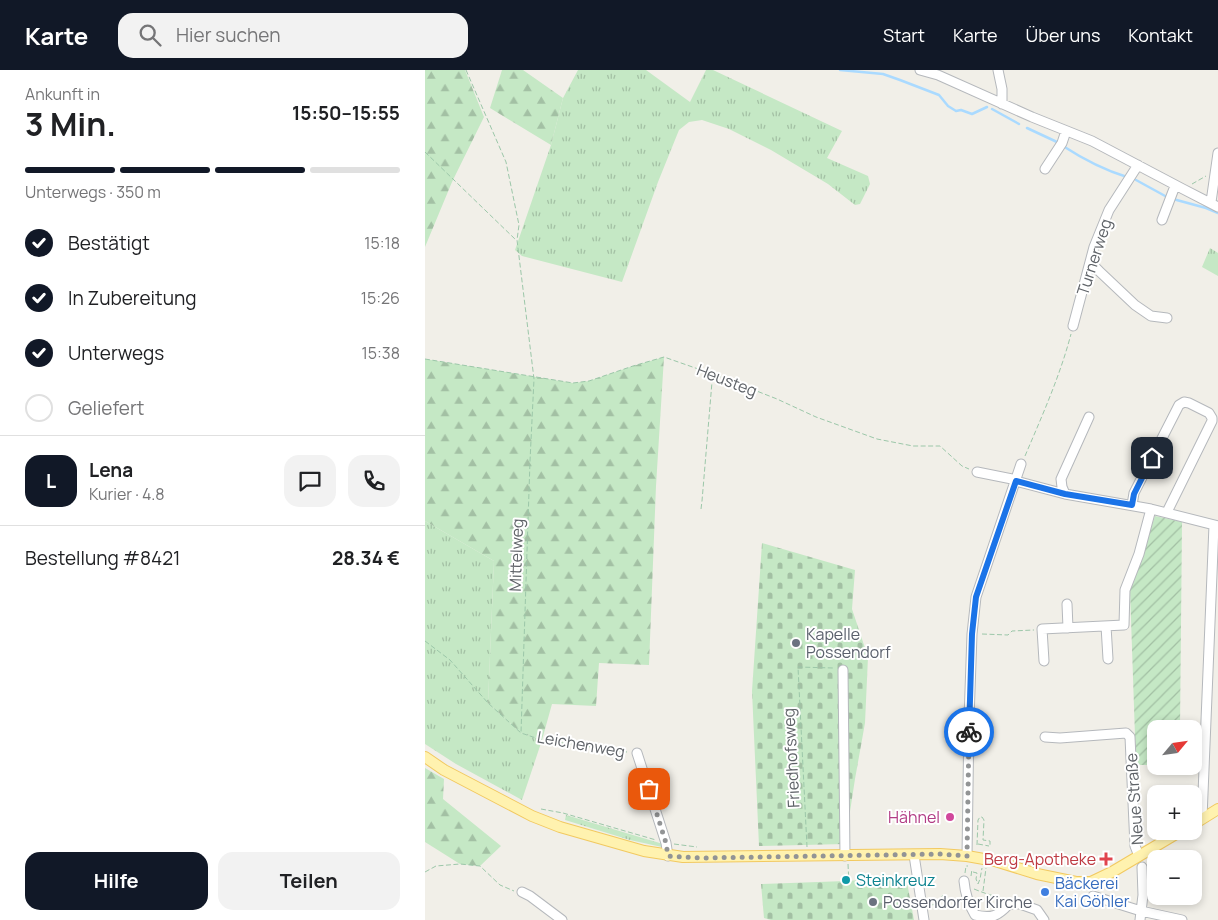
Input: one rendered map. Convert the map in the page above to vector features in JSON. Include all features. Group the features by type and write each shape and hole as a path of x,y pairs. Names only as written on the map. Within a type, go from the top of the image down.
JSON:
{"main road":[{"path":"425,757 444,770 532,816 560,827 644,852 668,856 700,858 940,854 995,861 1037,874 1076,882 1091,882 1141,861 1169,840"},
{"path":"1202,819 1218,809"}],"street":[{"path":"920,70 938,75 945,74 1003,104 1092,141 1214,205 1218,153"},
{"path":"998,70 1003,104"},
{"path":"1045,169 1066,131"},
{"name":"Turnerweg","path":"1073,326 1094,247 1109,210 1138,165"},
{"path":"1162,220 1171,197 1179,188"},
{"path":"1090,262 1135,305 1151,316 1167,318"},
{"path":"1132,505 1134,494 1179,405 1184,402 1189,403 1209,413 1212,421 1167,512"},
{"path":"1065,494 1061,479 1089,417"},
{"path":"967,856 967,767 972,634 976,597 1021,464"},
{"path":"977,472 1016,480 1065,494 1167,512 1216,526 1200,785"},
{"path":"1044,660 1042,630 1124,625 1125,590 1139,554 1151,509"},
{"path":"1067,604 1067,628"},
{"path":"1107,626 1108,659"},
{"path":"843,670 846,856"},
{"name":"Neue Straße","path":"1045,737 1060,738 1126,733 1130,737 1135,846 1141,861 1143,895 1141,915"},
{"name":"Leichenweg","path":"637,754 666,843 668,856"},
{"path":"914,855 924,920"},
{"path":"969,882 964,887 975,915 987,918 997,915 1009,904 1019,904 1037,910 1044,920"},
{"path":"522,892 562,920"},
{"path":"1093,896 1141,915 1182,920"}],"path":[{"name":"Mittelweg","path":"466,70 506,162 519,225 517,240 534,378 521,733"},
{"path":"425,152 517,240"},
{"path":"1179,188 1216,170"},
{"path":"1021,464 1053,390 1065,358 1073,326"},
{"name":"Heusteg","path":"425,359 573,383 589,381 665,357 721,377 816,417 877,439 913,446 940,446 962,466 977,472"},
{"path":"701,509 712,382 721,377"},
{"path":"972,634 1008,635 1012,631 1042,630"},
{"name":"Leichenweg","path":"425,641 449,660 488,703 521,733 542,740 637,754"},
{"name":"Friedhofsweg","path":"807,848 798,667 832,668"},
{"path":"563,813 666,843 700,848"},
{"path":"982,817 984,820 983,840 990,841 990,846 977,844 978,820 982,817"},
{"path":"846,856 849,884"},
{"path":"425,872 437,866 460,864 480,866 500,885 514,892 522,892"},
{"path":"983,888 978,884 976,879 977,873 966,866 969,882 974,890 1005,899 1009,904"},
{"path":"978,884 982,868"},
{"path":"983,892 986,868"},
{"path":"969,882 973,869"},
{"path":"922,906 937,904 943,895"}],"green space":[{"path":"425,70 465,70 484,117 452,182 425,247"},
{"path":"502,70 523,70 563,98 551,145 490,108"},
{"path":"578,70 646,70 690,102 706,70 713,70 842,131 827,158 868,176 870,184 860,204 855,205 828,184 771,150 729,129 702,120 689,122 679,130 622,282 522,256 515,250 551,145 563,98"},
{"path":"1210,248 1218,253 1218,276 1202,267"},
{"path":"664,357 656,486 649,665 599,663 596,706 552,704 542,740 521,733 488,703 494,561 425,521 425,359 573,383 589,381"},
{"path":"1155,516 1182,522 1180,720 1147,720 1147,765 1136,765 1130,590"},
{"path":"425,521 494,561 488,703 521,733 542,740 522,800 456,764 425,744"},
{"path":"762,543 855,570 852,609 868,657 865,723 845,844 759,846 752,691"},
{"path":"425,768 444,779 443,799 501,846 480,866 460,864 425,842"},
{"path":"566,815 663,844 662,847 630,840 565,820"},
{"path":"906,877 914,920 771,920 764,918 761,884"}],"waterway":[{"path":"840,70 883,74 900,80 939,95 948,106 956,111 961,110 972,114 987,107"},
{"path":"992,109 1019,124"},
{"path":"1027,128 1057,142"},
{"path":"1063,146 1094,164 1127,177"},
{"path":"1136,180 1167,197"},
{"path":"1173,199 1218,213"}],"way so far":[{"path":"649,789 666,843 668,856 700,858 940,854 967,856 969,732"}],"place":[{"name":"Kapelle Possendorf","path":"796,643"},
{"name":"Hähnel","path":"950,817"},
{"name":"Berg-Apotheke","path":"1106,859"},
{"name":"Steinkreuz","path":"846,880"},
{"name":"Bäckerei Kai Göhler","path":"1045,892"},
{"name":"Possendorfer Kirche","path":"873,902"}],"route":[{"path":"969,732 972,634 976,597 1016,481 1065,494 1132,505 1134,494 1152,458"}]}
